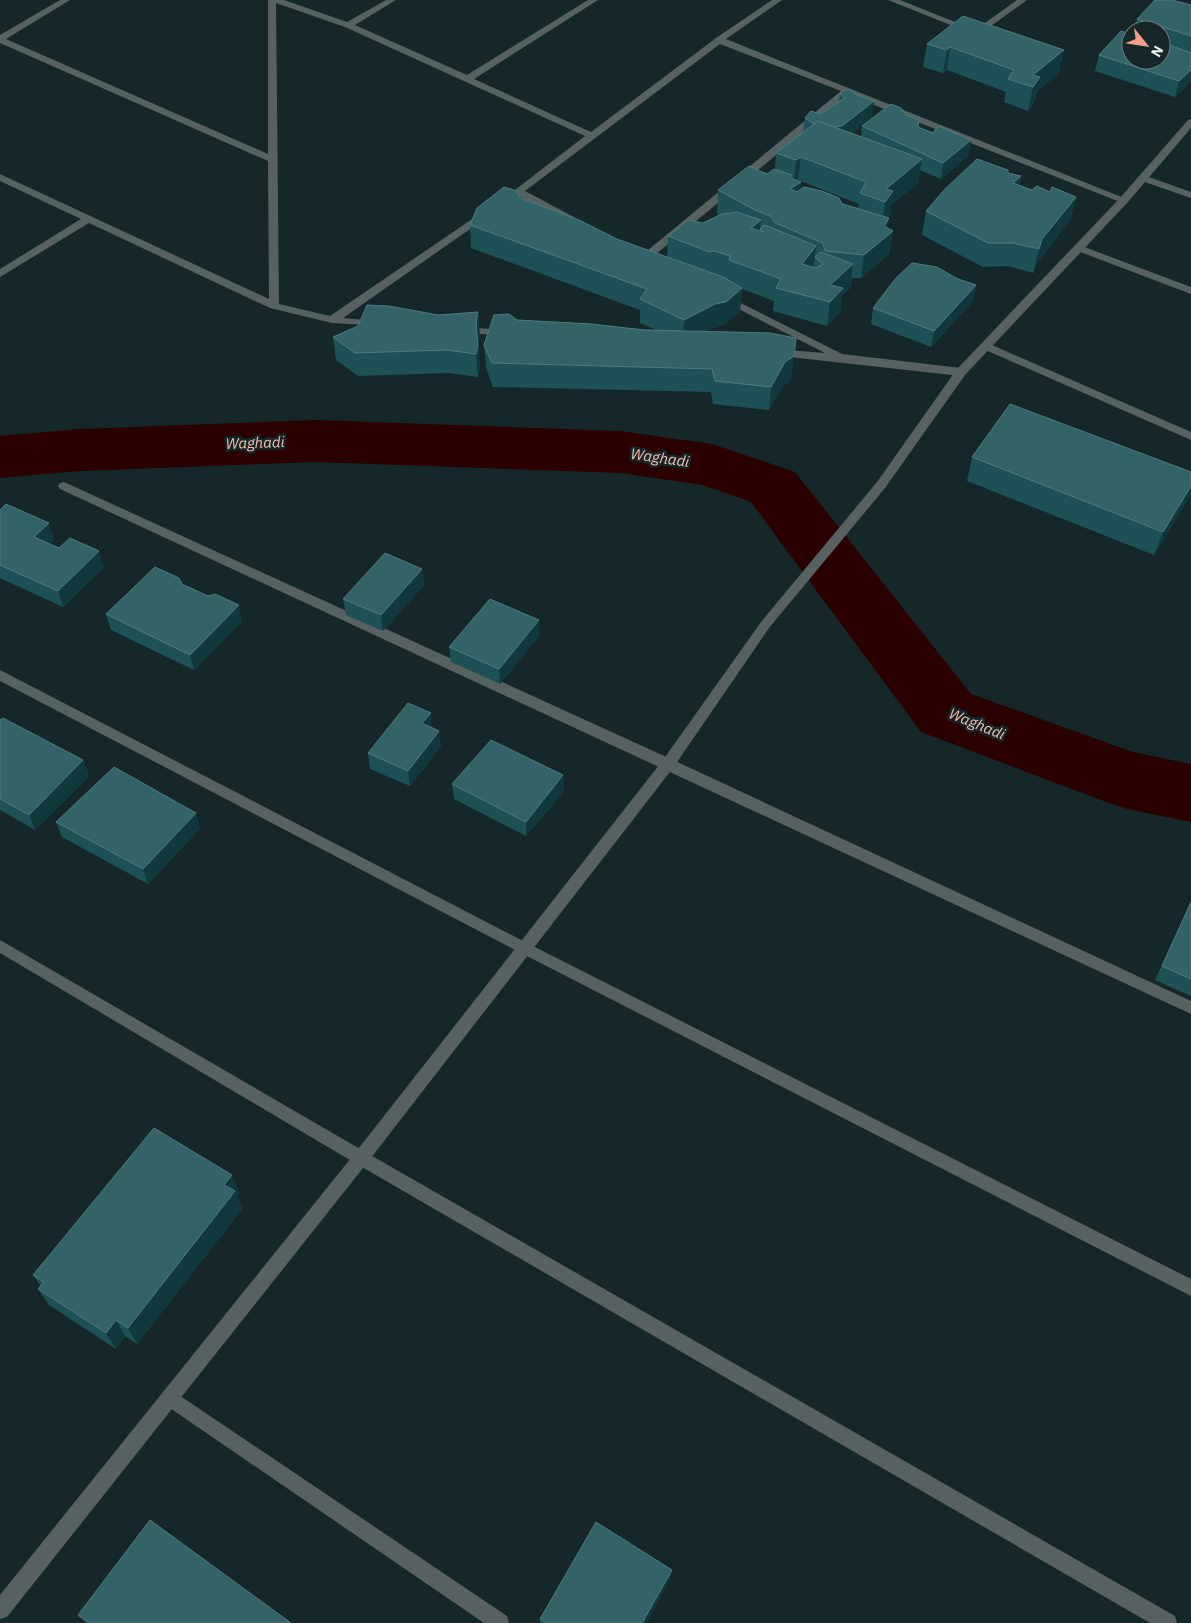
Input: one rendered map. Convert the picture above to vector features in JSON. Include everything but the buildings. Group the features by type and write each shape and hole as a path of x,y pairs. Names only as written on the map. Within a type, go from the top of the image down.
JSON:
{"street":[{"path":"0,39 66,0"},
{"path":"274,306 273,0 348,25 591,135"},
{"path":"348,25 392,0"},
{"path":"467,79 594,0"},
{"path":"332,320 518,192 718,40 778,0"},
{"path":"892,0 981,34 1023,0"},
{"path":"0,39 273,160"},
{"path":"718,40 1124,200"},
{"path":"646,258 750,177 847,91"},
{"path":"0,1610 361,1158 668,764 765,626 880,485 961,372 1124,200 1191,122"},
{"path":"0,177 274,306 332,320 391,325"},
{"path":"1143,178 1191,195"},
{"path":"518,192 578,223"},
{"path":"0,274 88,218"},
{"path":"1078,248 1191,291"},
{"path":"714,292 842,358"},
{"path":"450,329 518,334"},
{"path":"985,346 1191,436"},
{"path":"764,352 842,358 961,372"},
{"path":"64,486 668,764 1191,1008"},
{"path":"0,675 524,948 1191,1288"},
{"path":"0,946 361,1158 1168,1623"},
{"path":"170,1398 500,1623"}],"waterway":[{"name":"Waghadi","path":"0,457 81,450 316,441 620,452 712,465 773,487 946,713 1127,780 1191,793"}]}
